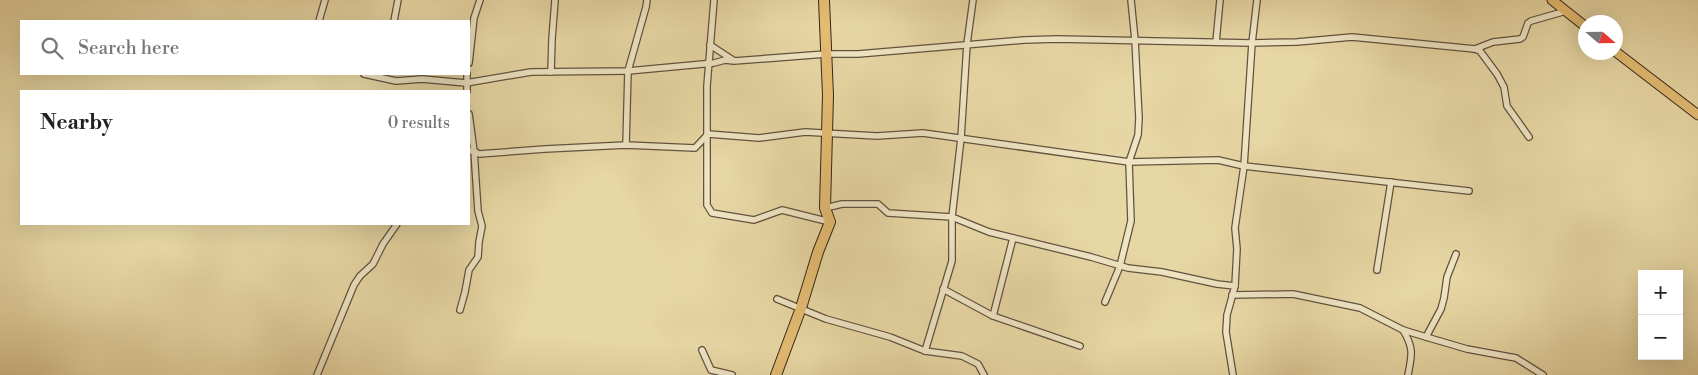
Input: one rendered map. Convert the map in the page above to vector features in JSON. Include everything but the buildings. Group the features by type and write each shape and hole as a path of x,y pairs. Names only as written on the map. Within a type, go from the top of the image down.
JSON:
{"highway":[{"path":"776,375 830,222 825,208 828,95 824,0"}],"main road":[{"path":"1552,0 1578,21"},
{"path":"1623,57 1698,115"}],"street":[{"path":"319,20 325,0"},
{"path":"394,20 398,0"},
{"path":"470,53 472,32 480,0"},
{"path":"551,72 555,0"},
{"path":"626,145 628,71 647,0"},
{"path":"714,0 708,63 707,205 712,213 754,220 782,210 830,222"},
{"path":"924,351 952,261 952,217 961,138 967,44 973,0"},
{"path":"1105,302 1120,266 1131,221 1129,162 1138,136 1139,118 1132,0"},
{"path":"1216,42 1220,0"},
{"path":"1232,375 1226,332 1227,315 1235,286 1237,249 1235,228 1244,166 1252,43 1257,0"},
{"path":"1475,49 1493,42 1520,39 1523,37 1531,21 1566,11"},
{"path":"377,75 396,81 422,79 466,83 532,72 628,71 725,60 858,54 1032,40 1252,43 1297,42 1352,37 1480,51 1504,86 1507,106 1528,137"},
{"path":"710,45 734,61"},
{"path":"467,75 467,90"},
{"path":"460,310 469,270 478,257 482,226 478,211 470,132"},
{"path":"708,134 759,138 805,132 877,136 923,133 1129,162 1218,160 1244,166 1469,191"},
{"path":"471,151 479,154 545,148 626,145 695,148 708,134"},
{"path":"1377,270 1390,182"},
{"path":"825,208 842,204 878,204 888,213 952,217 988,232 1120,266 1235,286"},
{"path":"317,375 354,284 373,264 382,244 396,225"},
{"path":"993,316 1013,238"},
{"path":"1426,337 1441,308 1447,277 1456,254"},
{"path":"943,289 993,316 1080,346"},
{"path":"1232,295 1294,294 1360,308 1403,330 1467,349 1516,358 1543,375"},
{"path":"777,299 826,319 890,337 924,351 962,356 978,364 984,375"},
{"path":"1403,330 1411,343 1412,352 1408,375"},
{"path":"702,350 711,370 732,375"}]}
